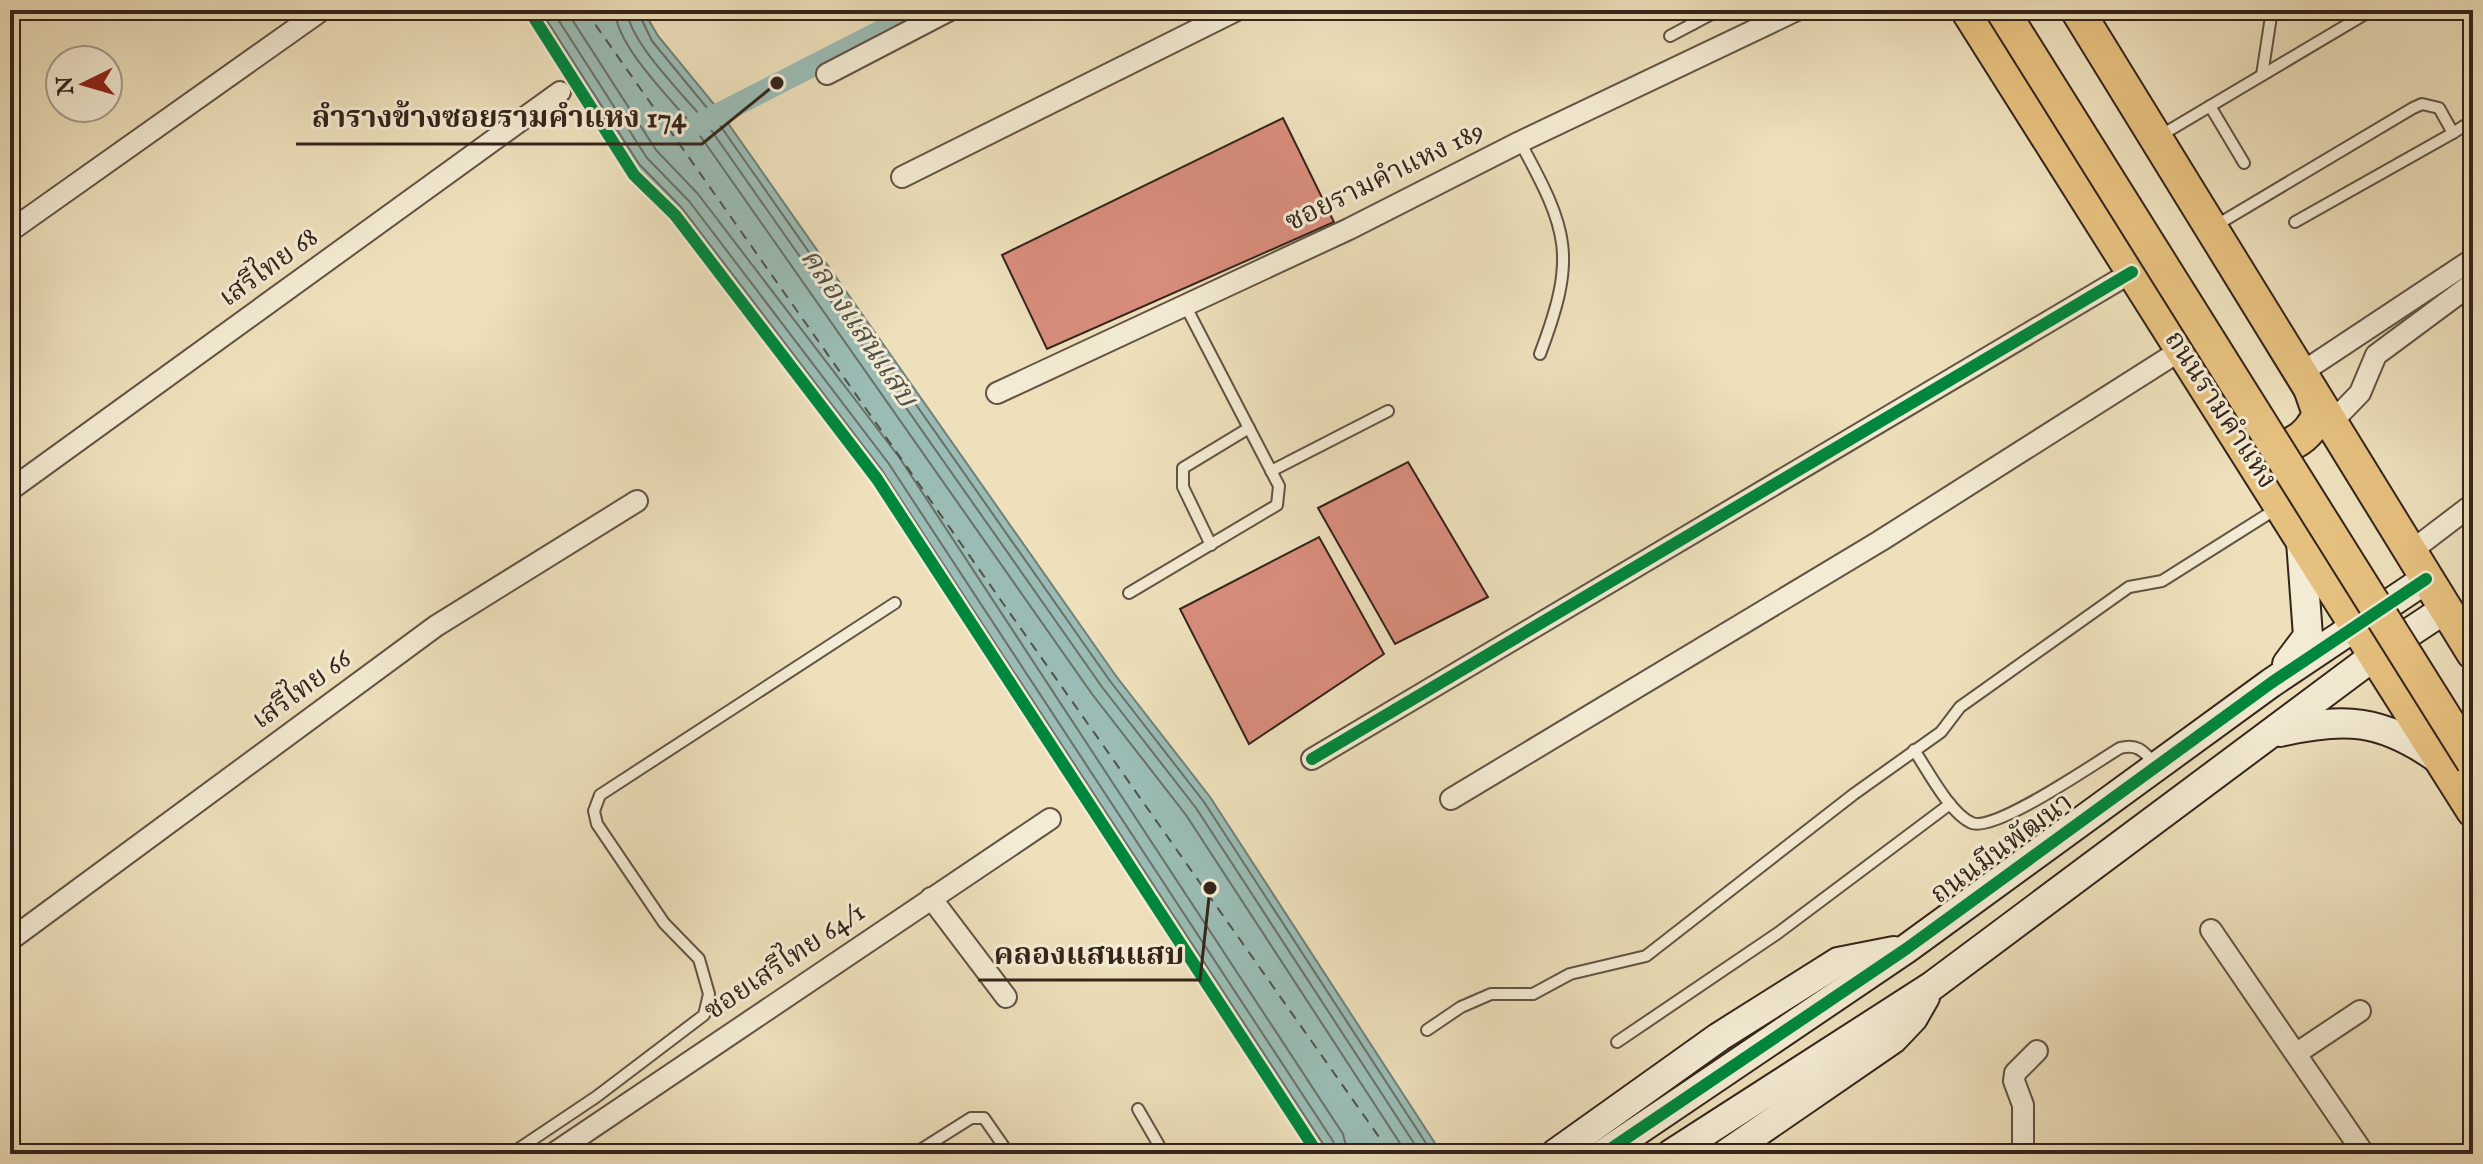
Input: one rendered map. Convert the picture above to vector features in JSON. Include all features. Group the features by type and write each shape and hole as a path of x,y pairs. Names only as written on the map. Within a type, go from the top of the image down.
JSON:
{"main road":[{"name":"ถนนรามคำแหง","path":"1967,10 2473,811"},
{"name":"ถนนรามคำแหง","path":"2002,10 2473,762"},
{"name":"ถนนรามคำแหง","path":"2026,10 2473,724"},
{"path":"2077,10 2214,227 2473,653"},
{"path":"2234,432 2269,448 2283,448 2298,441 2312,429 2319,414 2305,381"}],"street":[{"path":"10,231 322,10"},
{"path":"827,74 950,10"},
{"path":"902,177 1237,10"},
{"name":"ซอยรามคำแหง 189","path":"997,393 1184,303 1349,229 1520,142 1797,10"},
{"name":"เสรีไทย 68","path":"10,490 560,92"},
{"path":"2305,381 2473,259"},
{"path":"1312,759 2132,272"},
{"path":"2331,423 2360,393 2376,355 2473,283"},
{"path":"1451,799 1880,541 2181,350"},
{"name":"เสรีไทย 66","path":"10,940 436,626 637,501"},
{"path":"2410,552 2473,504"},
{"path":"2271,683 2308,636 2301,539"},
{"name":"ถนนมีนพัฒนา","path":"1603,1154 1906,949 2271,683 2426,579"},
{"path":"1680,1148 1932,986 2374,656 2445,609"},
{"path":"2271,734 2319,723 2364,724 2408,738 2441,760"},
{"name":"ซอยเสรีไทย 64/1","path":"553,1154 1050,819"},
{"path":"931,898 1006,997"},
{"path":"2211,930 2364,1154"},
{"path":"1555,1154 1719,1037 1838,962 1906,949"},
{"path":"1726,1154 1893,1039 1913,1018 1932,986"},
{"path":"2297,1053 2360,1011"},
{"path":"2027,1154 2023,1145 2023,1105 2014,1081 2015,1073 2037,1051"}],"lane":[{"path":"1686,10 1693,24"},
{"path":"1670,36 1719,10"},
{"path":"2262,75 2272,10"},
{"path":"2157,138 2372,10"},
{"path":"2214,227 2422,104 2439,108 2453,133"},
{"path":"2210,106 2244,163"},
{"path":"2295,222 2473,120"},
{"path":"1520,142 1553,202 1563,244 1563,283 1540,354"},
{"path":"1129,593 1277,505 1279,486 1184,303"},
{"path":"1271,471 1388,411"},
{"path":"1211,545 1183,487 1183,468 1249,428"},
{"path":"1427,1030 1461,1007 1491,994 1533,994 1570,974 1646,956 1941,732 1960,707 2129,587 2162,581 2281,506"},
{"path":"511,1154 596,1097 704,1015 709,994 699,959 664,923 597,824 594,811 600,795 895,603"},
{"path":"1914,750 1950,804 1972,823 1984,823 2010,815 2120,748 2131,745 2141,748 2158,766"},
{"path":"1617,1042 1778,933 1950,804"},
{"path":"1138,1109 1164,1154"},
{"path":"914,1154 971,1118 984,1118 1009,1154"}],"water":[{"path":"531,10 643,10 658,36 718,109 1116,676 1210,797 1442,1154 1320,1154 874,474 674,212 633,169"}],"building":[{"path":"1283,118 1334,222 1047,349 1002,255"},
{"path":"1408,462 1488,597 1395,644 1318,508"},
{"path":"1319,537 1384,654 1249,744 1180,609"}],"waterway":[{"path":"695,126 922,10"}],"ferry route":[{"path":"585,10 1391,1154"}],"cycle path":[{"path":"529,10 634,175 675,215 877,479 1318,1154"},
{"path":"1312,759 2132,272"},
{"path":"1603,1154 1906,949 2271,683 2426,579"}],"place":[{"name":"ลำรางข้างซอยรามคำแหง 174","path":"777,83"},
{"name":"คลองแสนแสบ","path":"1210,888"}]}
